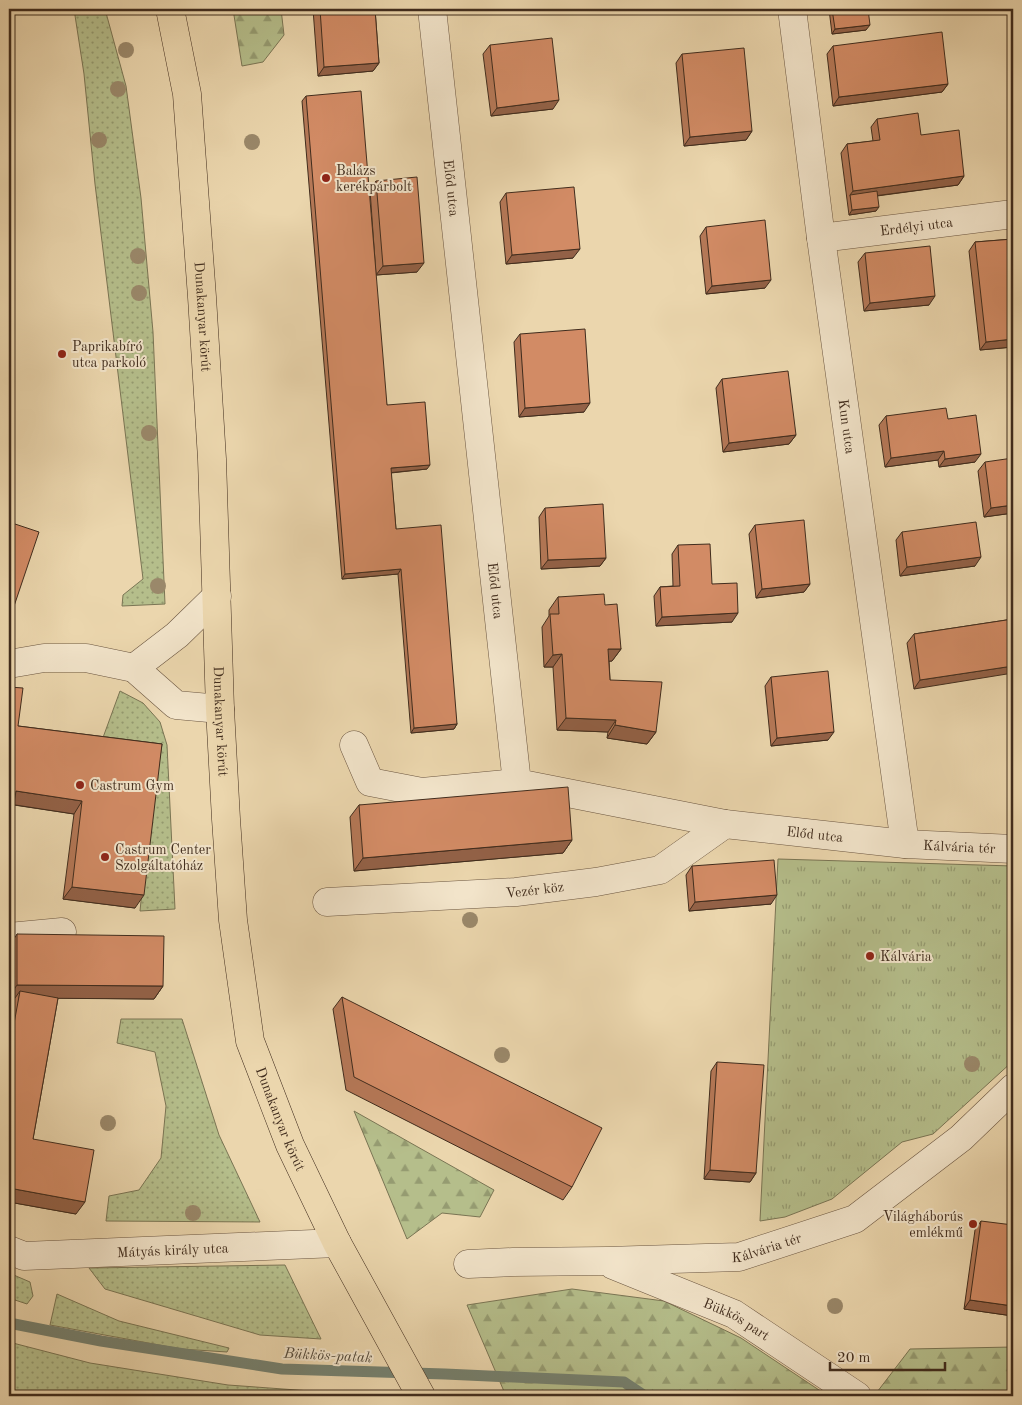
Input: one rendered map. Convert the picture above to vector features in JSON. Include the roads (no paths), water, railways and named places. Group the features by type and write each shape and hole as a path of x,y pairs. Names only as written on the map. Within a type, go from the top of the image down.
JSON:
{"main road":[{"name":"Dunakanyar körút","path":"170,9 187,94 212,459 220,709 233,920 250,1041 290,1145 337,1243 421,1396"}],"street":[{"name":"Előd utca","path":"432,9 517,783 725,824 905,844"},
{"name":"Kun utca","path":"792,9 821,238 905,844"},
{"name":"Erdélyi utca","path":"821,238 1013,214"},
{"path":"134,668 177,635 217,596"},
{"path":"9,664 44,658 86,658 134,668 176,704 220,709"},
{"path":"354,745 370,782 422,792 517,783"},
{"name":"Vezér köz","path":"327,902 516,892 596,882 660,870 725,824"},
{"name":"Kálvária tér","path":"905,844 1013,850"},
{"path":"9,937 62,932"},
{"name":"Kálvária tér","path":"468,1264 606,1262 739,1257 855,1219 961,1138 1013,1088"},
{"name":"Mátyás király utca","path":"16,1253 337,1243"},
{"name":"Bükkös part","path":"606,1262 734,1314 857,1396"}],"waterway":[{"name":"Bükkös-patak","path":"9,1323 101,1341 282,1369 624,1382 645,1396"}],"place":[{"name":"Balázs kerékpárbolt","path":"326,178"},
{"name":"Paprikabíró utca parkoló","path":"62,354"},
{"name":"Castrum Gym","path":"80,785"},
{"name":"Castrum Center Szolgáltatóház","path":"105,857"},
{"name":"Kálvária","path":"870,956"},
{"name":"Világháborús emlékmű","path":"973,1224"}]}
